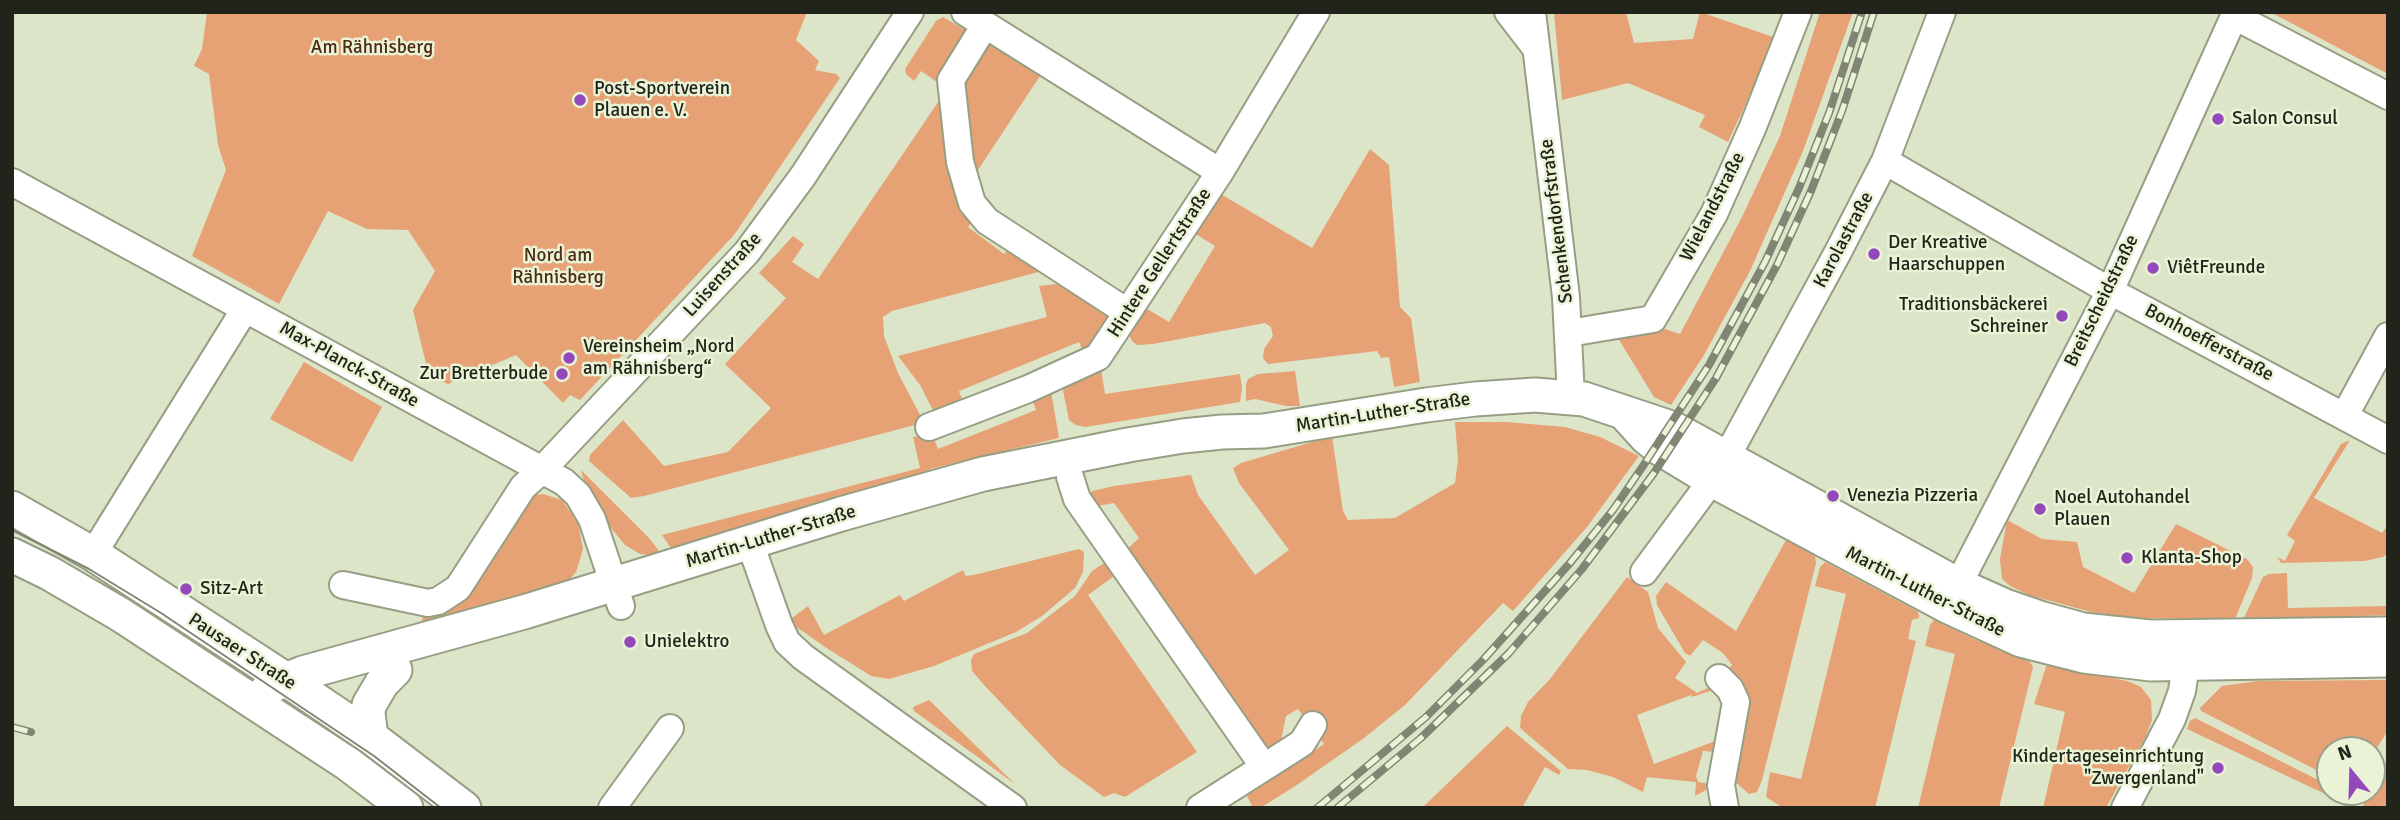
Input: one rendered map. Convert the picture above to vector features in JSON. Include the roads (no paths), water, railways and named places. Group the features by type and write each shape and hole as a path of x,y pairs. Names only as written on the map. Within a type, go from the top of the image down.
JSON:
{"main road":[{"name":"Martin-Luther-Straße","path":"296,687 395,670 753,553 930,489 1030,464 1183,436 1264,431 1475,399 1535,395 1571,397 1596,402 1626,415 1661,449 1718,469 1953,596 2005,606 2043,620 2083,630 2122,635 2187,651 2388,660"},
{"name":"Martin-Luther-Straße","path":"753,553 1070,477 1186,457 1219,449 1264,431"},
{"name":"Pausaer Straße","path":"12,508 93,554 296,687 371,737 464,808"},
{"name":"Pausaer Straße","path":"12,555 121,615 348,764 406,808"},
{"name":"Martin-Luther-Straße","path":"296,687 618,596"},
{"name":"Martin-Luther-Straße","path":"2187,651 2388,634"},
{"path":"371,737 369,705 395,670"},
{"path":"256,703 271,686 296,687"}],"street":[{"name":"Luisenstraße","path":"343,585 428,603 451,594 458,588 523,487 747,252 803,176 910,12"},
{"name":"Hintere Gellertstraße","path":"929,427 1028,389 1098,357 1220,172 1316,12"},
{"path":"1508,12 1535,47"},
{"name":"Schenkendorfstraße","path":"1532,12 1569,333 1571,397"},
{"name":"Wielandstraße","path":"1569,333 1653,319 1714,214 1752,129 1798,12"},
{"name":"Karolastraße","path":"1644,572 1718,469 1762,395 1885,161 1942,12"},
{"path":"2235,14 2388,96"},
{"name":"Breitscheidstraße","path":"1953,596 2110,291 2235,14"},
{"path":"1128,312 987,221 972,203 960,162 951,80 975,19 1220,172"},
{"name":"Bonhoefferstraße","path":"1885,161 2110,291 2388,440"},
{"name":"Max-Planck-Straße","path":"12,182 564,482 578,495 592,519 618,596"},
{"path":"93,554 245,309"},
{"path":"2345,415 2388,336"},
{"path":"1070,477 1076,499 1264,767"},
{"path":"753,553 787,642 803,657 1013,808"},
{"path":"2125,808 2172,719 2182,691 2187,651"},
{"path":"1718,806 1736,702 1719,678"},
{"path":"1200,808 1301,743 1312,725"},
{"path":"612,808 670,728"}],"tram line":[{"path":"12,530 89,569 161,613 374,756 441,808"}],"railway":[{"path":"1317,808 1426,717 1483,660 1570,563 1613,510 1709,365 1765,262 1829,113 1862,12"},
{"path":"1337,808 1421,738 1509,653 1582,569 1654,473 1716,378 1777,265 1811,191 1842,111 1874,12"},
{"path":"12,727 31,732"}],"place":[{"name":"Post-Sportverein Plauen e. V.","path":"580,100"},
{"name":"Salon Consul","path":"2218,119"},
{"name":"Der Kreative Haarschuppen","path":"1874,254"},
{"name":"ViêtFreunde","path":"2153,268"},
{"name":"Traditionsbäckerei Schreiner","path":"2062,316"},
{"name":"Vereinsheim „Nord am Rähnisberg“","path":"569,358"},
{"name":"Zur Bretterbude","path":"562,374"},
{"name":"Venezia Pizzeria","path":"1833,496"},
{"name":"Noel Autohandel Plauen","path":"2040,509"},
{"name":"Klanta-Shop","path":"2127,558"},
{"name":"Sitz-Art","path":"186,589"},
{"name":"Unielektro","path":"630,642"},
{"name":"Kindertageseinrichtung \"Zwergenland\"","path":"2218,768"}],"park label":[{"name":"Am Rähnisberg","path":"372,48"},
{"name":"Nord am Rähnisberg","path":"558,267"}]}
